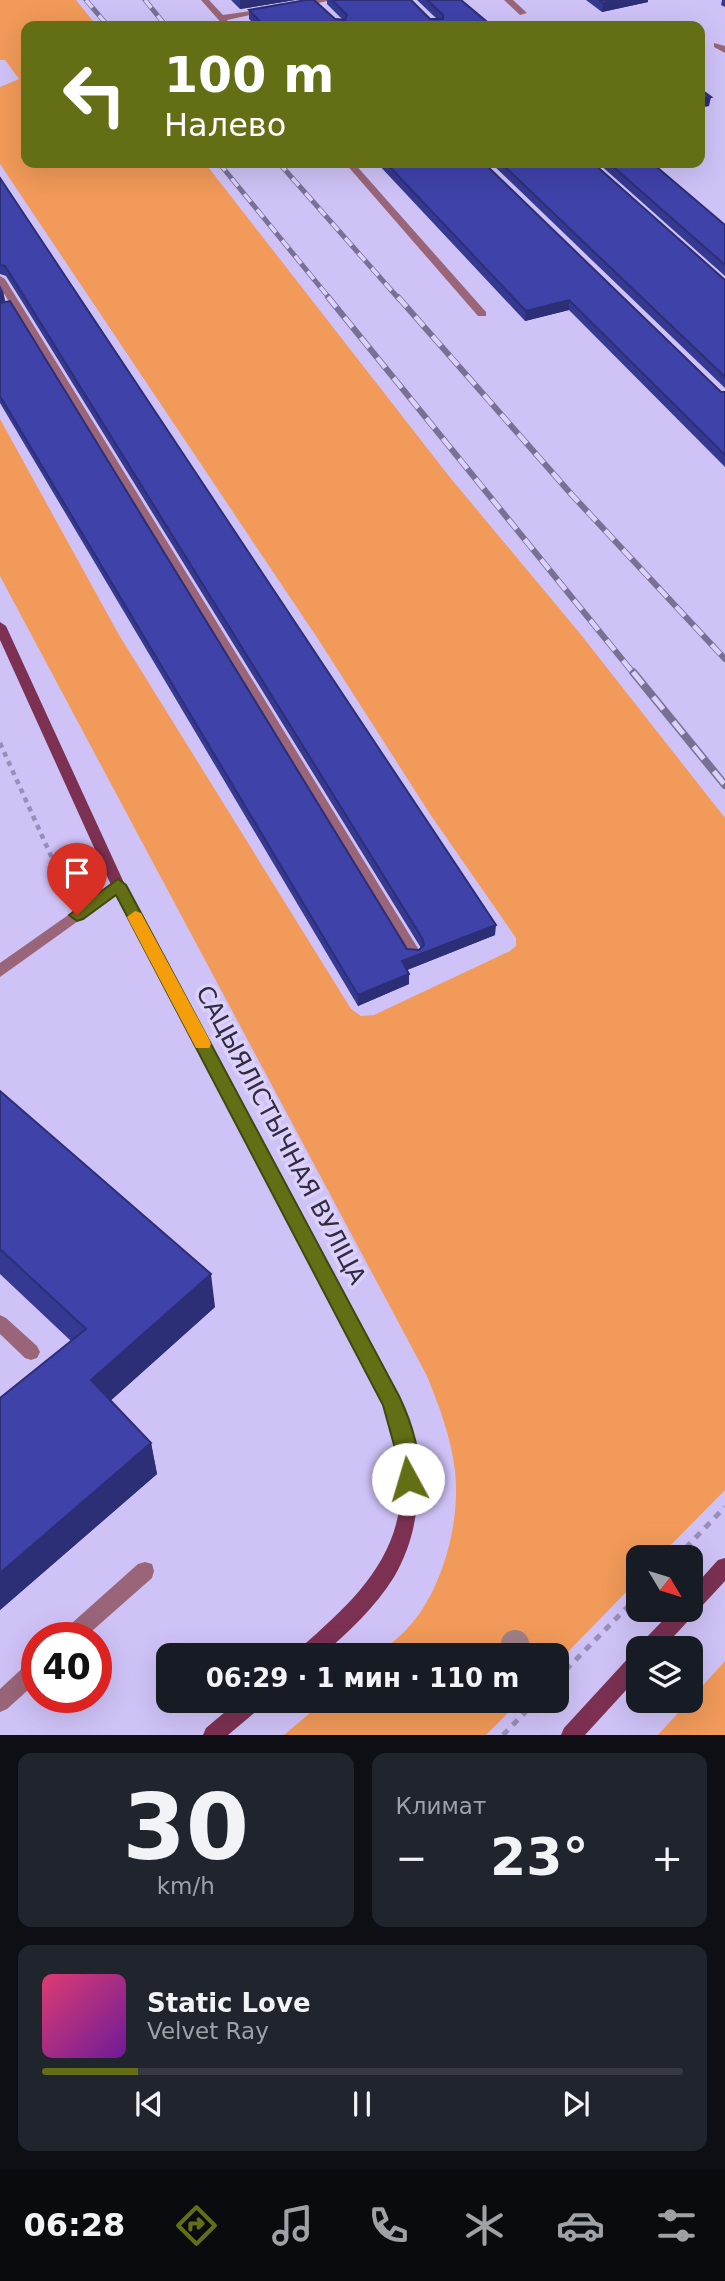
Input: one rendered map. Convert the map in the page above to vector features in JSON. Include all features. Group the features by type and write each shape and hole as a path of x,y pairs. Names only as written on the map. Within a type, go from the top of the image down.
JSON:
{"street":[{"name":"САЦЫЯЛІСТЫЧНАЯ ВУЛІЦА","path":"0,626 118,885 392,1403 407,1452 410,1507 393,1565 353,1615 321,1643"},
{"path":"704,1590 725,1567"},
{"path":"661,1636 675,1622"},
{"path":"571,1735 626,1675"},
{"path":"213,1735 239,1713"}],"lane":[{"path":"205,0 224,21"},
{"path":"289,7 328,0"},
{"path":"508,0 523,13"},
{"path":"315,1 325,10"},
{"path":"221,18 275,9"},
{"path":"353,168 482,314"},
{"path":"0,279 414,954"},
{"path":"0,308 16,304"},
{"path":"0,971 118,885"},
{"path":"0,1323 31,1352"},
{"path":"89,1622 145,1571"},
{"path":"0,1702 21,1683"}],"path":[{"path":"0,743 77,915"},
{"path":"688,1545 725,1507"},
{"path":"569,1667 626,1608"},
{"path":"503,1735 524,1713"}],"shaded area":[{"path":"0,0 76,0 93,21 21,21 21,168 209,168 448,475 578,631 725,818 725,1490 671,1545 626,1545 626,1592 569,1651 569,1643 391,1643 418,1616 429,1598 439,1578 452,1534 455,1471 444,1421 426,1374 0,576 0,419 119,635 351,1009 361,1016 374,1015 510,951 516,946 516,938 430,814 318,639 0,164 0,87 19,79 5,60 0,60"},
{"path":"725,1661 725,1735 658,1735 678,1713 703,1713 703,1685"},
{"path":"310,1713 508,1713 486,1735 284,1735"}],"building":[{"path":"314,0 335,19 345,20 347,15 332,0 411,0 430,19 443,19 443,15 427,0 461,0 486,21 259,21 249,10"},
{"path":"391,168 489,168 721,392 725,392 725,455 569,300 526,311"},
{"path":"506,168 599,168 725,280 725,377"},
{"path":"615,168 658,168 725,225 725,265"},
{"path":"0,178 496,925 402,961 409,974 358,995 0,396 0,303 10,301 407,949 419,950 424,945 422,938 22,293 5,266 0,265"},
{"path":"0,1091 211,1274 91,1380 151,1443 0,1573 0,1398 86,1329 0,1249"}],"railway":[{"path":"86,0 104,21"},
{"path":"145,0 162,21"},
{"path":"223,168 330,299"},
{"path":"283,168 399,299"},
{"path":"328,297 634,674"},
{"path":"398,297 572,495 725,659"},
{"path":"633,672 725,785"}],"slow traffic":[{"path":"135,917 202,1044"}],"route":[{"path":"77,915 118,885 392,1403 407,1452 408,1479"}]}
